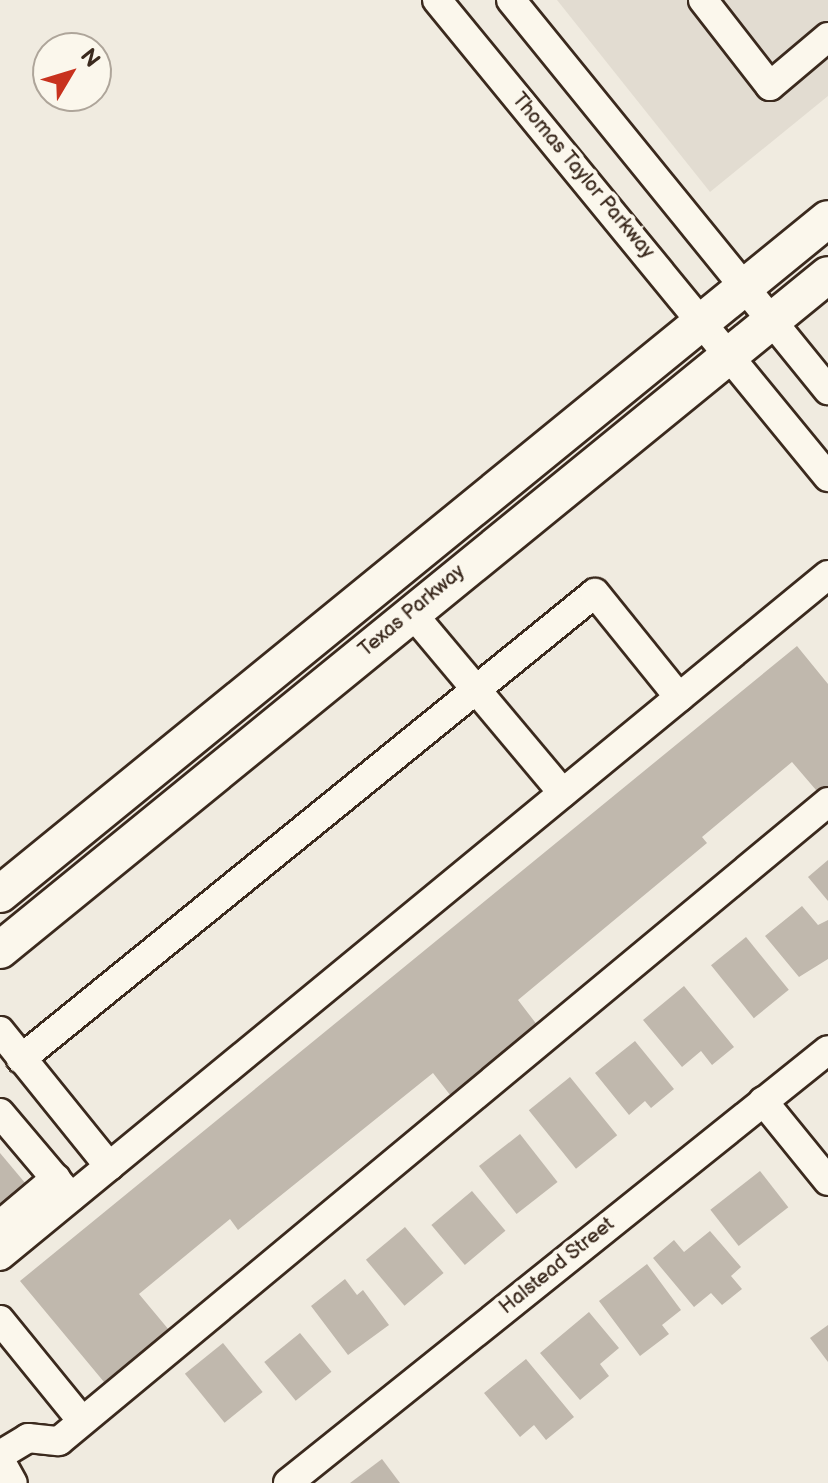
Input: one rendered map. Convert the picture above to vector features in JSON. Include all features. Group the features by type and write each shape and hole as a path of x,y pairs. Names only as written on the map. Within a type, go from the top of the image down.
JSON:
{"main road":[{"name":"Texas Parkway","path":"0,894 828,219"},
{"name":"Texas Parkway","path":"0,950 728,353 828,275"},
{"path":"146,773 174,807"}],"street":[{"name":"Thomas Taylor Parkway","path":"437,0 828,477"},
{"path":"511,0 746,285 828,390"},
{"path":"703,0 770,86 828,37"},
{"path":"0,1225 109,1166 827,579"},
{"path":"21,1059 595,593 679,697"},
{"path":"411,612 563,793"},
{"path":"13,1483 0,1457 28,1438 59,1441 828,802"},
{"path":"0,1031 109,1166"},
{"name":"Halstead Street","path":"288,1483 828,1050"},
{"path":"763,1101 828,1181"},
{"path":"0,1113 64,1188"},
{"path":"0,1256 64,1188"},
{"path":"0,1320 82,1421"}],"shaded area":[{"path":"557,0 828,0 828,96 710,192"}],"building":[{"path":"797,646 828,684 828,793 822,797 792,762 702,837 707,843 518,1000 541,1030 454,1100 433,1073 238,1230 230,1219 139,1294 169,1330 104,1382 20,1281"},
{"path":"828,860 828,901 808,877"},
{"path":"802,906 818,925 828,920 828,959 799,977 765,936"},
{"path":"746,937 789,990 754,1018 711,965"},
{"path":"684,986 734,1047 712,1065 701,1051 682,1067 643,1020"},
{"path":"635,1041 674,1089 651,1108 645,1101 629,1115 595,1073"},
{"path":"570,1077 617,1135 576,1169 529,1110"},
{"path":"520,1134 558,1182 517,1214 479,1166"},
{"path":"0,1153 26,1184 0,1205"},
{"path":"760,1171 788,1207 739,1246 710,1210"},
{"path":"472,1191 505,1231 465,1265 431,1225"},
{"path":"405,1227 444,1273 404,1306 366,1260"},
{"path":"710,1231 741,1267 731,1276 742,1289 722,1305 711,1293 694,1307 653,1258 674,1240 684,1252"},
{"path":"647,1264 681,1310 662,1325 669,1334 640,1356 599,1301"},
{"path":"345,1279 357,1295 363,1290 389,1325 348,1355 311,1306"},
{"path":"589,1312 619,1348 600,1364 609,1376 580,1400 540,1353"},
{"path":"828,1325 828,1362 810,1338"},
{"path":"300,1333 331,1372 296,1401 264,1362"},
{"path":"223,1343 263,1392 225,1423 185,1374"},
{"path":"526,1359 574,1417 546,1440 534,1425 520,1437 484,1393"},
{"path":"382,1459 400,1483 350,1483"}]}
